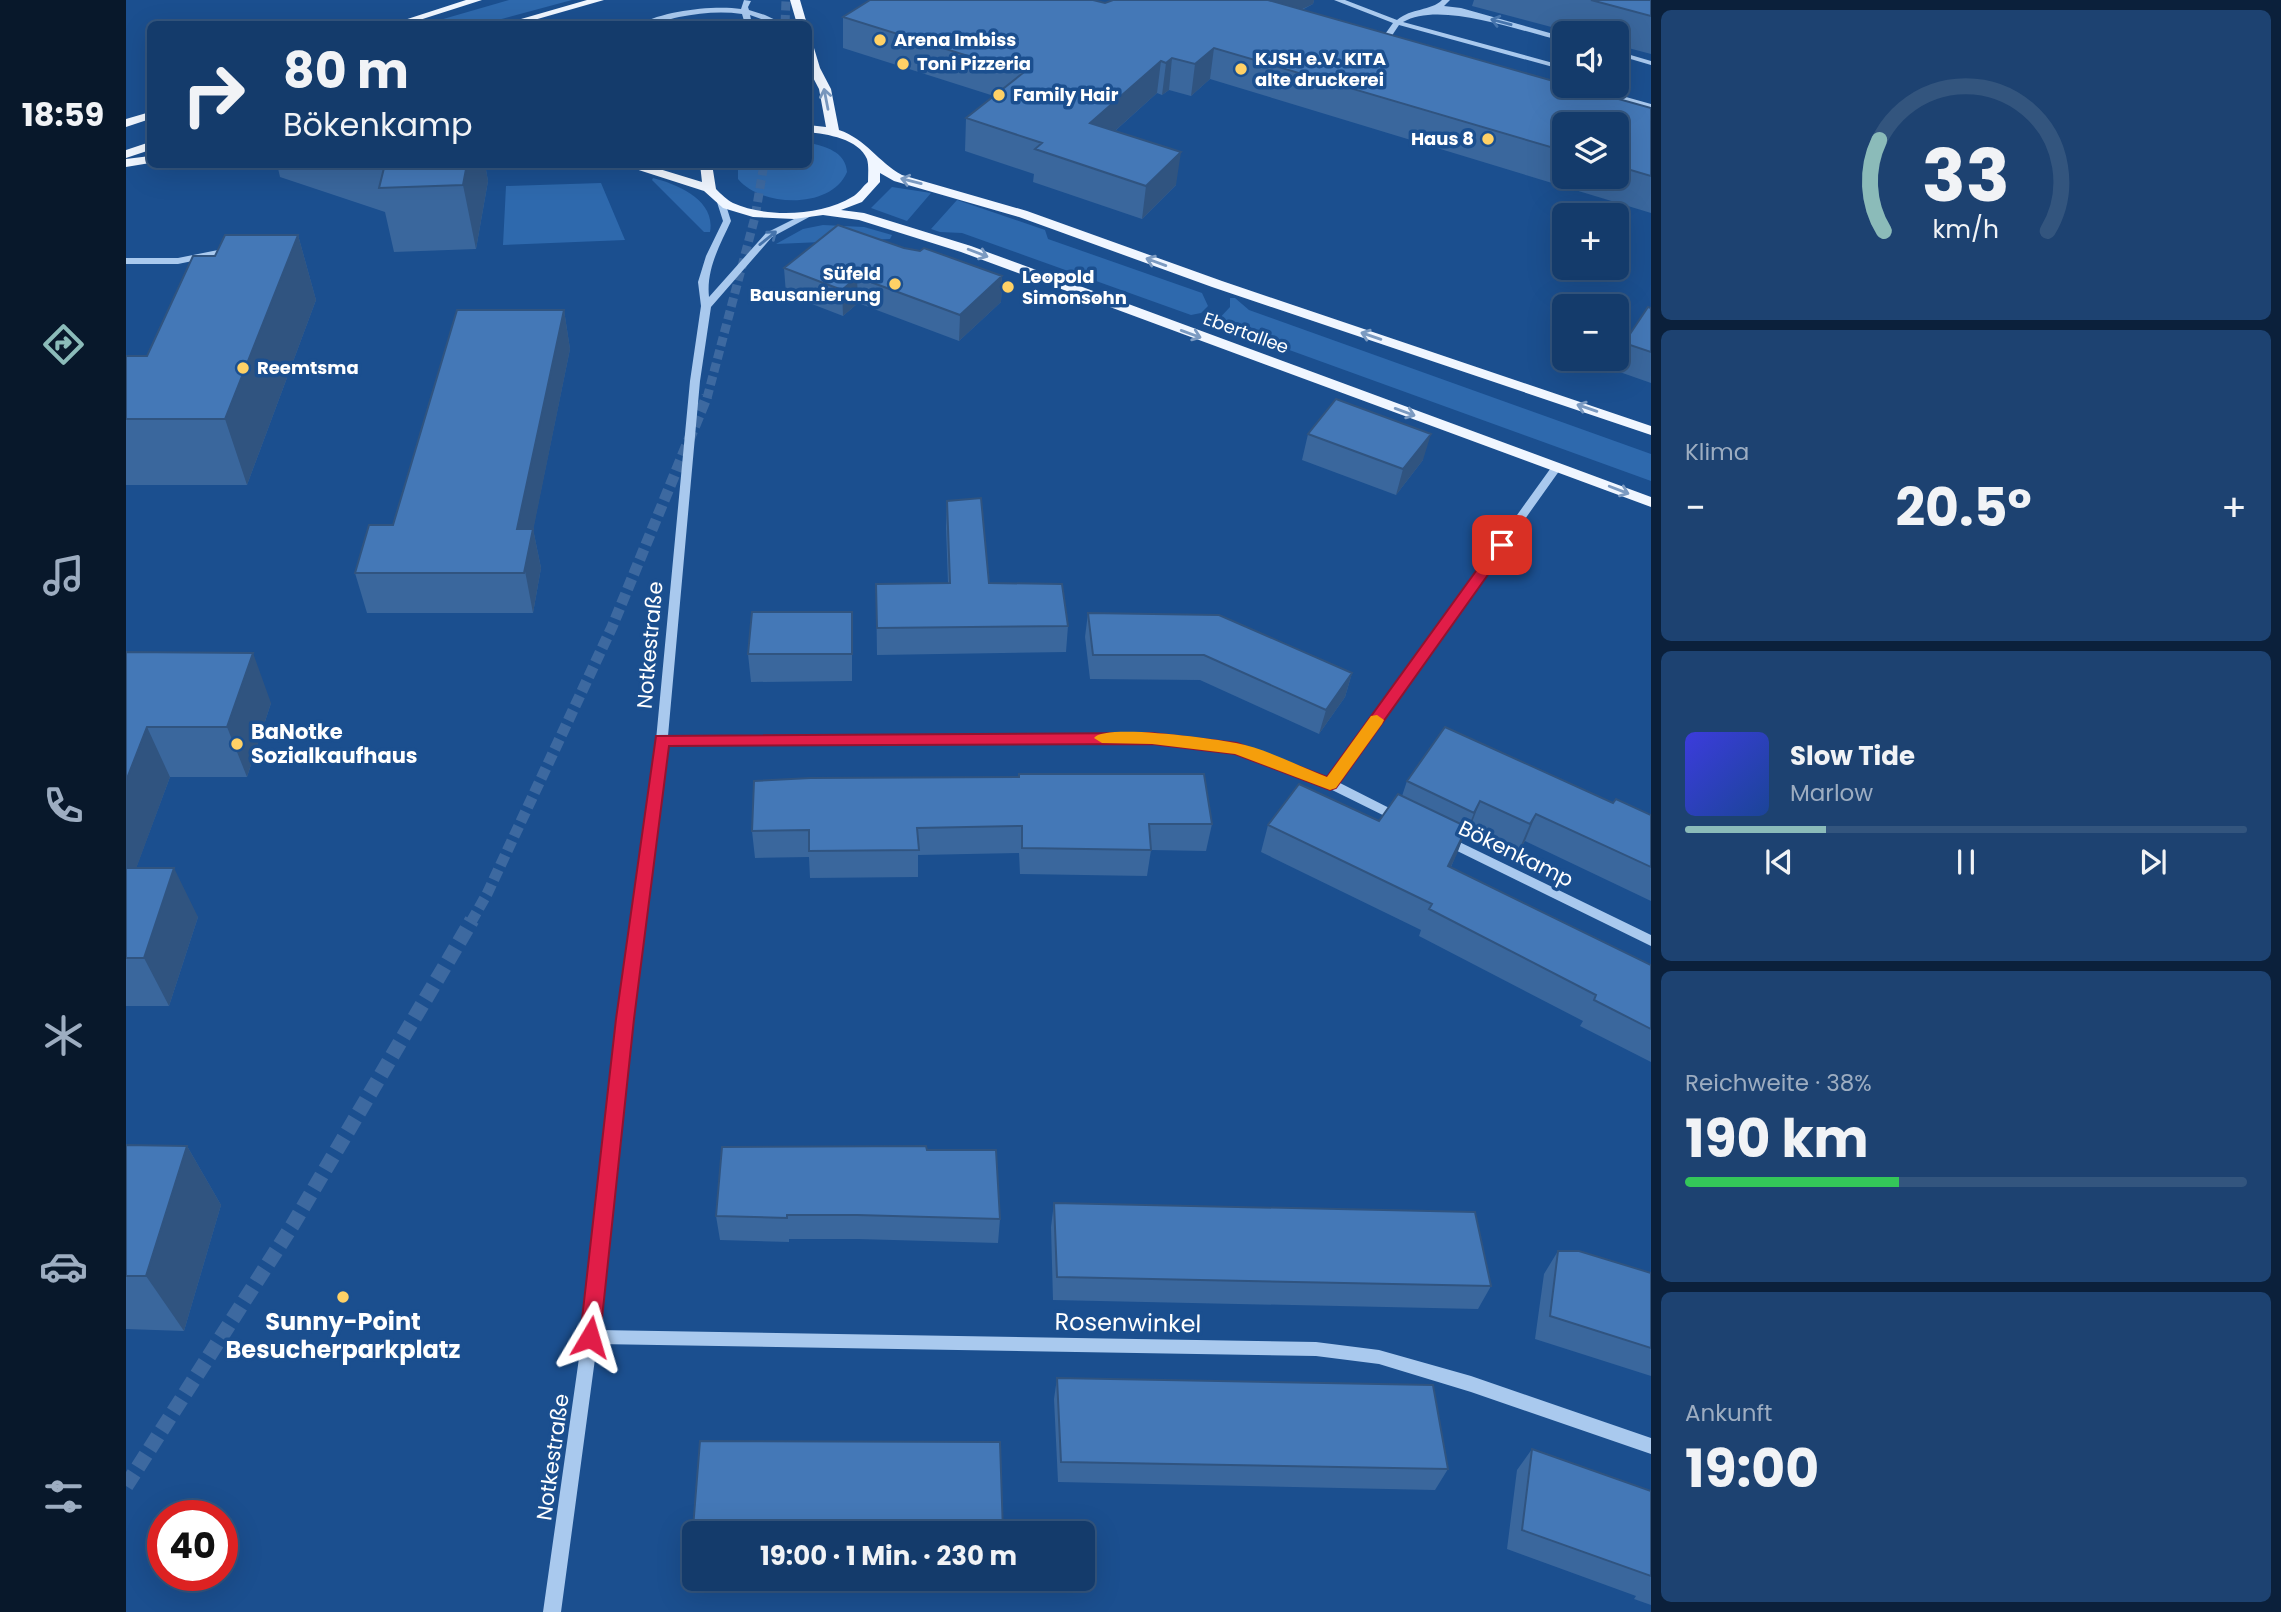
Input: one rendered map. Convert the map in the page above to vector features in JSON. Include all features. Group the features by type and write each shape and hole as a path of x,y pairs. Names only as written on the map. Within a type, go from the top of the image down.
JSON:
{"main road":[{"path":"407,21 477,0"},
{"path":"520,21 598,0"},
{"path":"794,0 801,21"},
{"path":"812,72 825,89 833,132"},
{"path":"126,123 147,116"},
{"name":"Ebertallee","path":"812,129 833,132 860,144 883,170 898,178 1023,214 1229,288 1651,431"},
{"path":"126,154 147,147"},
{"path":"126,163 147,160"},
{"path":"706,168 705,178 710,189 720,199 737,208 759,214 809,215 848,204 865,193 876,175 874,161"},
{"path":"642,168 710,189"},
{"name":"Ebertallee","path":"825,212 860,216 966,249 1651,502"}],"street":[{"path":"1338,0 1396,22 1552,65"},
{"path":"657,21 718,6 746,3 775,21"},
{"path":"746,3 748,21"},
{"path":"1438,8 1458,10 1552,36"},
{"path":"1394,57 1387,37 1396,22"},
{"path":"1629,57 1651,63"},
{"path":"1622,98 1651,106"},
{"name":"Notkestraße","path":"552,1612 590,1337 625,1019 662,740 695,381 706,306 703,282 709,256 727,221 720,199"},
{"path":"706,306 769,235 809,215"},
{"path":"126,261 178,261 242,248"},
{"path":"1330,784 1557,467"},
{"name":"Bökenkamp","path":"662,740 1152,738 1237,749 1330,784 1651,941"},
{"name":"Rosenwinkel","path":"590,1337 1316,1349 1379,1357 1471,1384 1651,1446"}],"lane":[{"path":"1396,22 1419,9 1438,8 1446,0"}],"shaded area":[{"path":"509,0 572,0 494,21 436,21"},
{"path":"812,144 839,155 847,172 839,184 826,193 795,200 762,195 738,179 738,168 812,168"},
{"path":"653,178 683,189 701,202 710,221 710,232 704,232 652,180"},
{"path":"601,183 625,240 503,245 506,186"},
{"path":"892,187 931,193 907,221 871,208"},
{"path":"957,200 1045,230 1048,239 1202,293 1208,306 1201,313 1191,315 962,233 931,229"},
{"path":"823,225 864,227 892,235 890,239 776,244 803,229"},
{"path":"1230,298 1235,298 1249,310 1651,454 1651,481 1215,323 1230,307"}],"building":[{"path":"870,0 1093,0 1105,3 1113,0 1268,0 1552,81 1552,98 1615,98 1651,108 1651,176 1629,170 1629,112 1552,112 1552,147 1214,48 1195,64 1172,58 1166,63 1161,61 1090,123 1181,152 1146,186 1035,149 1042,143 966,118 1023,73 843,17"},
{"path":"1591,0 1651,0 1651,16"},
{"path":"384,168 466,168 463,185 379,188"},
{"path":"838,225 904,248 920,251 924,248 1002,276 960,315 857,277 842,290 784,268"},
{"path":"225,235 298,235 225,419 126,419 126,356 147,356 193,256 215,256"},
{"path":"1648,307 1651,308 1651,352 1629,345 1629,336"},
{"path":"457,310 564,310 517,529 533,529 524,573 355,573 369,525 393,525"},
{"path":"1336,399 1431,434 1403,469 1308,434"},
{"path":"981,498 989,583 1062,584 1068,626 877,628 876,584 950,583 947,501"},
{"path":"752,612 852,612 852,654 748,654"},
{"path":"1088,613 1219,615 1352,673 1326,710 1204,655 1093,655"},
{"path":"126,652 253,653 227,727 147,727 126,781"},
{"path":"1445,727 1613,803 1616,799 1651,815 1651,867 1536,814 1530,824 1480,801 1474,813 1407,781"},
{"path":"1019,774 1204,774 1212,824 1149,824 1151,850 1022,848 1022,826 917,828 919,850 809,851 809,830 752,831 754,781 810,778 1019,777"},
{"path":"1299,784 1379,821 1398,794 1467,827 1448,866 1651,965 1651,1029 1594,1000 1596,995 1429,909 1432,904 1268,825"},
{"path":"126,868 174,868 144,958 126,958"},
{"path":"126,1145 187,1146 146,1276 126,1276"},
{"path":"926,1146 927,1150 996,1150 1000,1219 857,1215 787,1215 787,1218 716,1216 722,1147"},
{"path":"1054,1203 1475,1212 1491,1286 1057,1277"},
{"path":"1558,1251 1579,1251 1651,1273 1651,1348 1550,1316"},
{"path":"1057,1378 1433,1385 1448,1469 1061,1462"},
{"path":"700,1441 1000,1442 1003,1521 694,1521"},
{"path":"1532,1449 1651,1491 1651,1576 1522,1530"}],"tunnel":[{"path":"785,21 786,0"},
{"path":"707,398 755,217 763,168"},
{"path":"471,922 487,894 612,627 707,396"},
{"path":"126,1486 292,1226 472,920"}],"slow traffic":[{"path":"1102,738 1152,738 1237,749 1330,784 1377,720"}],"place":[{"name":"Arena Imbiss","path":"880,40"},
{"name":"Toni Pizzeria","path":"903,64"},
{"name":"KJSH e.V. KITA alte druckerei","path":"1241,69"},
{"name":"Family Hair","path":"999,95"},
{"name":"Haus 8","path":"1488,139"},
{"name":"Süfeld Bausanierung","path":"895,284"},
{"name":"Leopold Simonsohn","path":"1008,287"},
{"name":"Reemtsma","path":"243,368"},
{"name":"BaNotke Sozialkaufhaus","path":"237,744"},
{"name":"Sunny-Point Besucherparkplatz","path":"343,1297"}],"route":[{"path":"590,1337 625,1019 662,740 1152,738 1237,749 1330,784 1502,545"}]}
